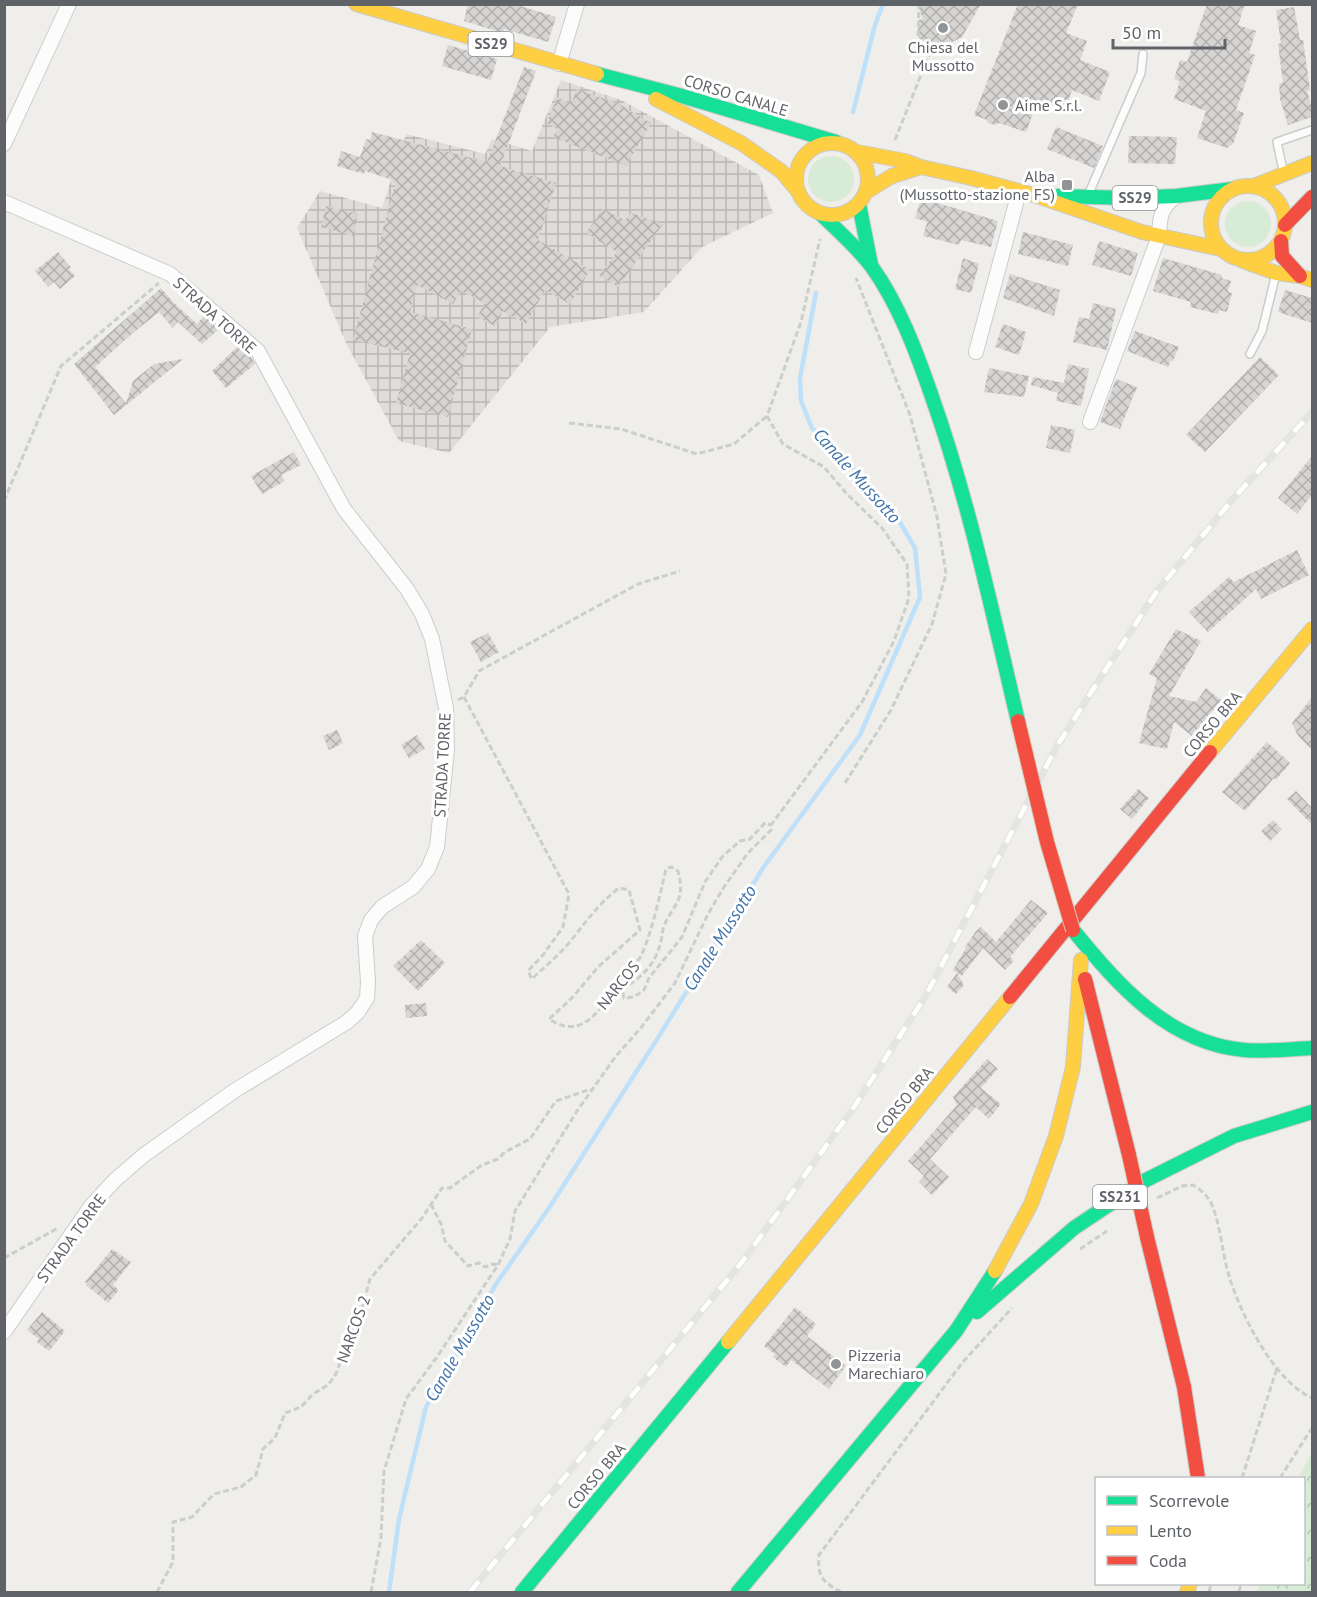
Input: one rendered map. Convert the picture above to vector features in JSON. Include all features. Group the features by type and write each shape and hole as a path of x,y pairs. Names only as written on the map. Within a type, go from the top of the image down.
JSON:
{"main road":[{"name":"CORSO CANALE","path":"356,4 836,142"},
{"name":"CORSO CANALE","path":"626,83 741,143 781,171 796,189"},
{"path":"871,265 862,198 868,181 864,160 857,152 836,142 813,147 797,165 796,189 801,200 810,209 821,214 871,265 898,310 945,430 980,561 1047,842 1073,930 1085,955 1147,1237 1181,1378 1198,1477"},
{"name":"SS29","path":"857,152 971,177 1037,196 1142,232 1221,249"},
{"path":"1306,278 1276,273 1231,257 1214,239 1211,215 1223,195 1233,189 1254,186 1312,163"},
{"path":"821,214 842,214 892,176 921,166"},
{"path":"1254,186 1273,196 1280,204 1286,225"},
{"name":"SS29","path":"1037,196 1176,196 1233,189"},
{"path":"1243,261 1265,257 1275,250 1281,241 1286,225 1312,197"},
{"path":"1281,241 1282,256 1306,278"},
{"name":"CORSO BRA","path":"522,1593 1088,899 1312,629"},
{"path":"1085,955 1137,1001 1176,1030 1205,1042 1235,1049 1312,1048"},
{"path":"956,1331 999,1264 1031,1204 1056,1136 1073,1067 1085,955"},
{"name":"SS231","path":"738,1593 956,1331 1074,1228 1146,1180 1234,1136 1312,1112"},
{"path":"755,1593 789,1552 840,1470"}],"street":[{"path":"4,144 69,4"},
{"path":"559,64 577,4"},
{"path":"976,352 1019,192"},
{"path":"1089,422 1159,236 1165,204 1176,196"},
{"name":"STRADA TORRE","path":"4,202 170,274 258,351 344,509 407,589 422,614 432,639 446,708 447,750 437,847 428,869 413,886 382,907 371,920 365,936 367,998 358,1012 347,1022 234,1091 144,1155 115,1180 83,1218 4,1332"}],"lane":[{"path":"1088,197 1141,73 1143,54"},
{"path":"1284,175 1277,142 1312,130"},
{"path":"1250,354 1262,331 1276,273"}],"path":[{"path":"888,157 929,55 929,48 918,42 919,4"},
{"path":"569,423 621,429 697,454 734,444 767,416 801,322 820,239"},
{"path":"845,783 891,710 932,624 946,574 937,517 910,416 852,268"},
{"path":"4,501 61,366 170,274"},
{"path":"371,1593 381,1538 384,1471 406,1399 498,1265 510,1239 515,1211 544,1162 616,1056 675,983 708,914 724,887 748,853 771,830 771,825 862,702 894,640 909,598 907,564 882,528 846,493 824,467 783,444 767,416"},
{"path":"446,708 464,697 479,671 638,584 680,571"},
{"name":"NARCOS","path":"464,697 569,894 563,927 528,971 532,979 567,945 595,910 619,888 629,890 640,930 598,967 572,998 549,1019 558,1025 571,1028 589,1022 627,970 641,956 666,869 671,867 678,871 681,882 679,903 664,927 660,947 650,969 622,989 624,998 634,997 644,990 649,978 682,937 705,882 722,857 740,841 750,839 765,823 771,825"},
{"name":"NARCOS 2","path":"158,1593 173,1562 173,1522 192,1517 214,1494 241,1487 256,1475 262,1449 275,1438 285,1413 301,1407 313,1394 328,1385 336,1374 353,1327 360,1316 370,1279 422,1218 442,1188 450,1188 482,1165 498,1159 505,1152 530,1139 556,1101 592,1089"},
{"path":"1152,1201 1182,1186 1193,1185 1212,1203 1229,1277 1252,1330 1284,1378 1312,1398"},
{"path":"431,1204 441,1224 445,1241 468,1266 479,1263 485,1267 498,1265"},
{"path":"4,1258 59,1228 83,1218"},
{"path":"1077,1251 1116,1224"},
{"path":"841,1593 827,1584 821,1576 818,1567 819,1555 962,1364 1014,1306"},
{"path":"1243,1477 1277,1368"},
{"path":"1281,1477 1312,1428"}],"shaded area":[{"path":"561,80 621,100 759,175 773,213 702,247 644,312 550,327 449,453 399,441 346,343 297,228 320,191 382,208 406,134 485,154 492,139 532,151"}],"green space":[{"path":"836,156 848,162 853,170 853,188 848,196 840,201 826,202 814,196 809,188 808,174 814,162 822,157"},
{"path":"1248,201 1264,208 1271,224 1264,240 1248,247 1232,240 1225,224 1232,208"},
{"path":"1312,1453 1312,1592 1256,1592 1260,1585 1305,1585 1305,1477 1299,1477"}],"building":[{"path":"468,4 514,4 556,17 548,42 504,29 503,33 464,21"},
{"name":"Chiesa del Mussotto","path":"917,4 981,4 962,37 952,42 955,47 932,56 930,45 918,38 918,20 923,19"},
{"path":"1018,4 1078,4 1066,33 1087,41 1080,60 1110,72 1099,101 1072,90 1065,110 1038,100 1026,132 999,123 995,125 988,123 987,120 974,115"},
{"path":"1207,4 1245,4 1238,25 1256,31 1249,53 1255,55 1236,110 1244,113 1233,144 1227,148 1197,138 1206,111 1174,99 1180,81 1174,79 1180,60 1187,62"},
{"path":"1294,7 1300,40 1303,40 1310,90 1307,91 1312,117 1288,125 1280,99 1279,83 1283,83 1278,44 1281,43 1276,10"},
{"path":"448,45 497,59 491,80 442,66"},
{"path":"524,67 536,71 500,166 556,183 538,240 590,270 570,304 545,290 526,324 503,311 495,326 477,317 485,303 461,291 453,304 417,285 410,312 472,329 448,417 396,403 410,353 353,340 396,181 365,171 364,174 337,166 341,151 360,157 366,139 370,140 372,132 487,162"},
{"path":"577,89 619,104 651,123 626,166 553,137 557,129 547,123 557,97 571,104"},
{"path":"1056,127 1103,146 1094,168 1047,149"},
{"path":"1129,136 1177,137 1175,164 1128,163"},
{"path":"924,199 998,221 991,247 961,240 959,245 923,236 927,222 915,218 920,202 923,203"},
{"path":"326,206 358,214 353,236 321,227"},
{"path":"603,209 625,220 631,213 663,224 618,287 599,275 617,252 586,233"},
{"path":"1023,232 1073,245 1068,266 1018,254"},
{"path":"1099,241 1138,253 1131,276 1092,265"},
{"path":"58,252 71,267 69,269 75,276 60,289 54,282 48,287 35,271"},
{"path":"963,258 979,264 971,293 955,289"},
{"path":"1163,258 1222,275 1222,278 1231,281 1228,292 1232,293 1227,312 1219,310 1218,314 1190,307 1191,302 1153,291"},
{"path":"1010,274 1060,290 1054,316 1003,298"},
{"path":"161,288 197,324 204,316 219,329 202,344 178,322 173,328 159,312 133,333 95,367 126,403 133,381 154,364 183,359 114,415 74,364"},
{"path":"1285,290 1312,298 1312,323 1278,312"},
{"path":"1093,303 1116,309 1107,350 1073,342 1079,317 1089,319"},
{"path":"1003,324 1026,332 1019,355 995,347"},
{"path":"1135,331 1179,347 1168,367 1127,351"},
{"path":"238,346 251,357 255,364 226,388 212,371"},
{"path":"1260,357 1279,375 1205,452 1186,435"},
{"path":"1068,364 1089,369 1081,406 1056,401 1058,393 1031,385 1033,377 1064,383"},
{"path":"989,368 1029,376 1024,397 984,392"},
{"path":"1116,379 1137,387 1120,429 1100,422"},
{"path":"1051,425 1075,430 1070,453 1046,448"},
{"path":"294,452 301,465 281,475 285,481 262,494 251,476"},
{"path":"1312,456 1312,495 1297,514 1278,498"},
{"path":"1297,550 1309,575 1261,599 1256,589 1208,632 1189,612 1229,577 1234,582"},
{"path":"1176,629 1201,641 1169,696 1196,702 1206,688 1221,700 1192,736 1174,722 1167,749 1139,743 1157,678 1149,674"},
{"path":"488,633 499,652 481,662 470,642"},
{"path":"1312,697 1312,750 1298,736 1292,723"},
{"path":"337,730 343,743 329,750 323,736"},
{"path":"417,735 425,749 409,758 401,745"},
{"path":"1267,742 1290,763 1245,811 1222,792"},
{"path":"1138,789 1149,798 1132,819 1120,809"},
{"path":"1296,791 1312,808 1312,825 1287,799"},
{"path":"1273,820 1282,829 1270,841 1261,831"},
{"path":"1031,900 1048,913 1010,957 1014,961 1005,970 983,948 962,976 953,970 976,931 981,927 996,942"},
{"path":"421,940 445,963 418,991 393,966"},
{"path":"957,973 964,985 956,994 947,987"},
{"path":"426,1003 427,1016 406,1018 405,1005"},
{"path":"987,1059 998,1069 981,1088 1001,1104 989,1119 976,1107 930,1159 949,1177 932,1195 919,1182 924,1176 908,1161 957,1105 953,1097"},
{"path":"112,1249 131,1262 113,1285 119,1290 108,1303 85,1282"},
{"path":"795,1307 816,1324 807,1336 846,1366 829,1389 791,1360 786,1367 773,1357 775,1354 764,1346"},
{"path":"42,1312 65,1331 49,1351 27,1330"}],"waterway":[{"name":"Canale Mussotto","path":"853,112 875,25 883,4"},
{"name":"Canale Mussotto","path":"389,1592 399,1519 426,1407 496,1284 549,1208 763,868 860,735 920,597 915,548 898,519 867,483 812,428 801,401 800,378 816,293"}],"railway":[{"path":"470,1592 742,1262 852,1110 925,997 1057,746 1157,591 1232,500 1312,412"}],"traffic: fast":[{"path":"597,74 682,96 836,142"},
{"path":"1058,196 1126,198 1176,196 1233,189"},
{"path":"859,204 871,265"},
{"path":"821,214 872,267 899,313 919,361 957,475 1018,721"},
{"path":"1073,930 1108,971 1147,1008 1192,1036 1217,1045 1244,1050 1312,1048"},
{"path":"977,1312 1074,1228 1146,1180 1234,1136 1312,1112"},
{"path":"738,1592 956,1331 995,1271"},
{"path":"522,1592 728,1342"}],"traffic: slow":[{"path":"356,4 597,74"},
{"path":"656,99 741,143 781,171 796,189"},
{"path":"839,143 858,153 866,165 868,179 866,193 858,205 846,213 825,215 806,205 798,193 796,172 806,153 818,145 839,143"},
{"path":"857,152 905,161 921,167 971,178 1037,196 1142,232 1221,249"},
{"path":"1254,186 1312,163"},
{"path":"866,192 892,176 921,167"},
{"path":"1248,186 1269,192 1279,202 1285,223 1279,244 1269,254 1248,260 1227,254 1217,244 1211,223 1217,202 1227,192 1248,186"},
{"path":"1243,261 1276,273 1312,280"},
{"path":"1210,752 1312,629"},
{"path":"995,1271 1031,1204 1056,1136 1073,1067 1081,960"},
{"path":"728,1342 1010,997"},
{"path":"1187,1592 1190,1585"}],"traffic: jam":[{"path":"1285,225 1312,197"},
{"path":"1281,241 1282,256 1300,276"},
{"path":"1018,721 1047,842 1073,930"},
{"path":"1010,997 1210,752"},
{"path":"1085,979 1129,1155"},
{"path":"1129,1155 1147,1237"},
{"path":"1147,1237 1184,1387 1198,1477"}],"place":[{"name":"Chiesa del Mussotto","path":"943,28"},
{"name":"Aime S.r.l.","path":"1003,105"},
{"name":"Alba (Mussotto-stazione FS)","path":"1067,185"},
{"name":"Pizzeria Marechiaro","path":"836,1364"}]}
